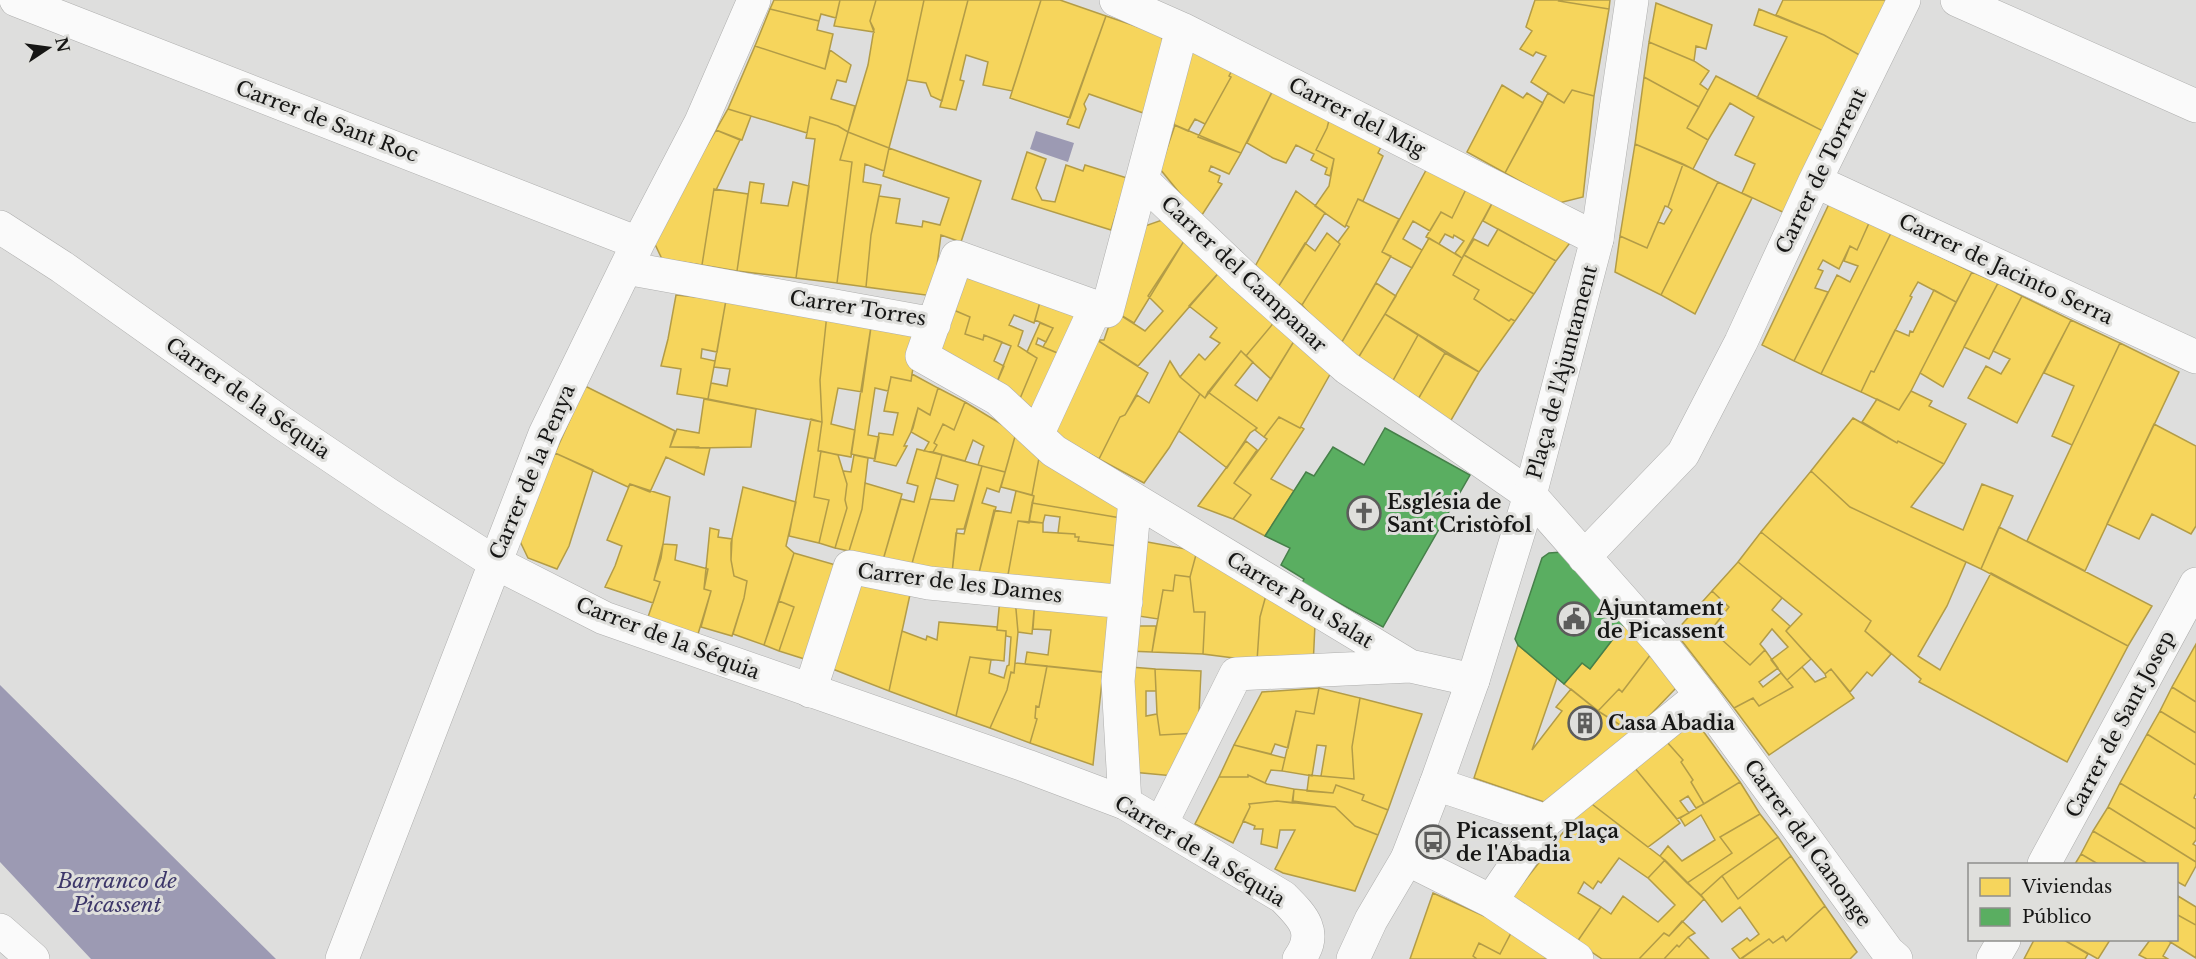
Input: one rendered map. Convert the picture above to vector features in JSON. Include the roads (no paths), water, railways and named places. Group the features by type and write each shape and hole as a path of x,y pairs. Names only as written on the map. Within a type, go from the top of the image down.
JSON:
{"street":[{"name":"Carrer de Sant Roc","path":"16,0 632,255"},
{"name":"Carrer de la Penya","path":"342,959 545,434 632,255 701,122 754,0"},
{"name":"Carrer del Mig","path":"1116,0 1182,29 1597,239"},
{"name":"Plaça de l'Ajuntament","path":"1632,0 1597,239 1530,495 1660,642"},
{"name":"Carrer de Torrent","path":"1584,557 1683,454 1741,342 1815,181 1904,0"},
{"path":"1957,0 2196,106"},
{"path":"1037,435 1096,306 1107,310 1182,29"},
{"name":"Carrer del Campanar","path":"1142,180 1243,276 1347,368 1530,495"},
{"name":"Carrer de Jacinto Serra","path":"1815,181 2196,357"},
{"name":"Carrer de la Séquia","path":"0,227 71,274 291,430 494,561 604,618 1006,758 1125,803 1283,897 1302,916 1303,946"},
{"name":"Carrer Torres","path":"632,255 934,324 957,257 1096,306"},
{"name":"Carrer Pou Salat","path":"934,324 922,356 998,399 1054,451 1410,666 1473,680"},
{"path":"1353,959 1371,920 1407,859 1436,784 1473,680 1530,495"},
{"path":"1125,803 1118,681 1135,500"},
{"name":"Carrer de les Dames","path":"810,691 850,567 929,583 1126,602"},
{"name":"Carrer de Sant Josep","path":"2045,863 2196,584"},
{"name":"Carrer del Canonge","path":"1660,642 1888,952 1896,959"},
{"path":"1161,824 1236,674 1410,666"},
{"path":"1491,901 1546,821 1701,695"},
{"path":"1436,784 1546,821"},
{"path":"1407,859 1491,901 1577,959"},
{"path":"0,930 33,959"},
{"path":"1993,959 2003,941"}],"water":[{"path":"1036,131 1074,143 1068,162 1030,149"},
{"name":"Barranco de Picassent","path":"0,685 276,959 91,959 0,862"}],"place":[{"name":"Església de Sant Cristòfol","path":"1364,513"},
{"name":"Ajuntament de Picassent","path":"1574,619"},
{"name":"Casa Abadia","path":"1585,723"},
{"name":"Picassent, Plaça de l'Abadia","path":"1433,842"}]}
